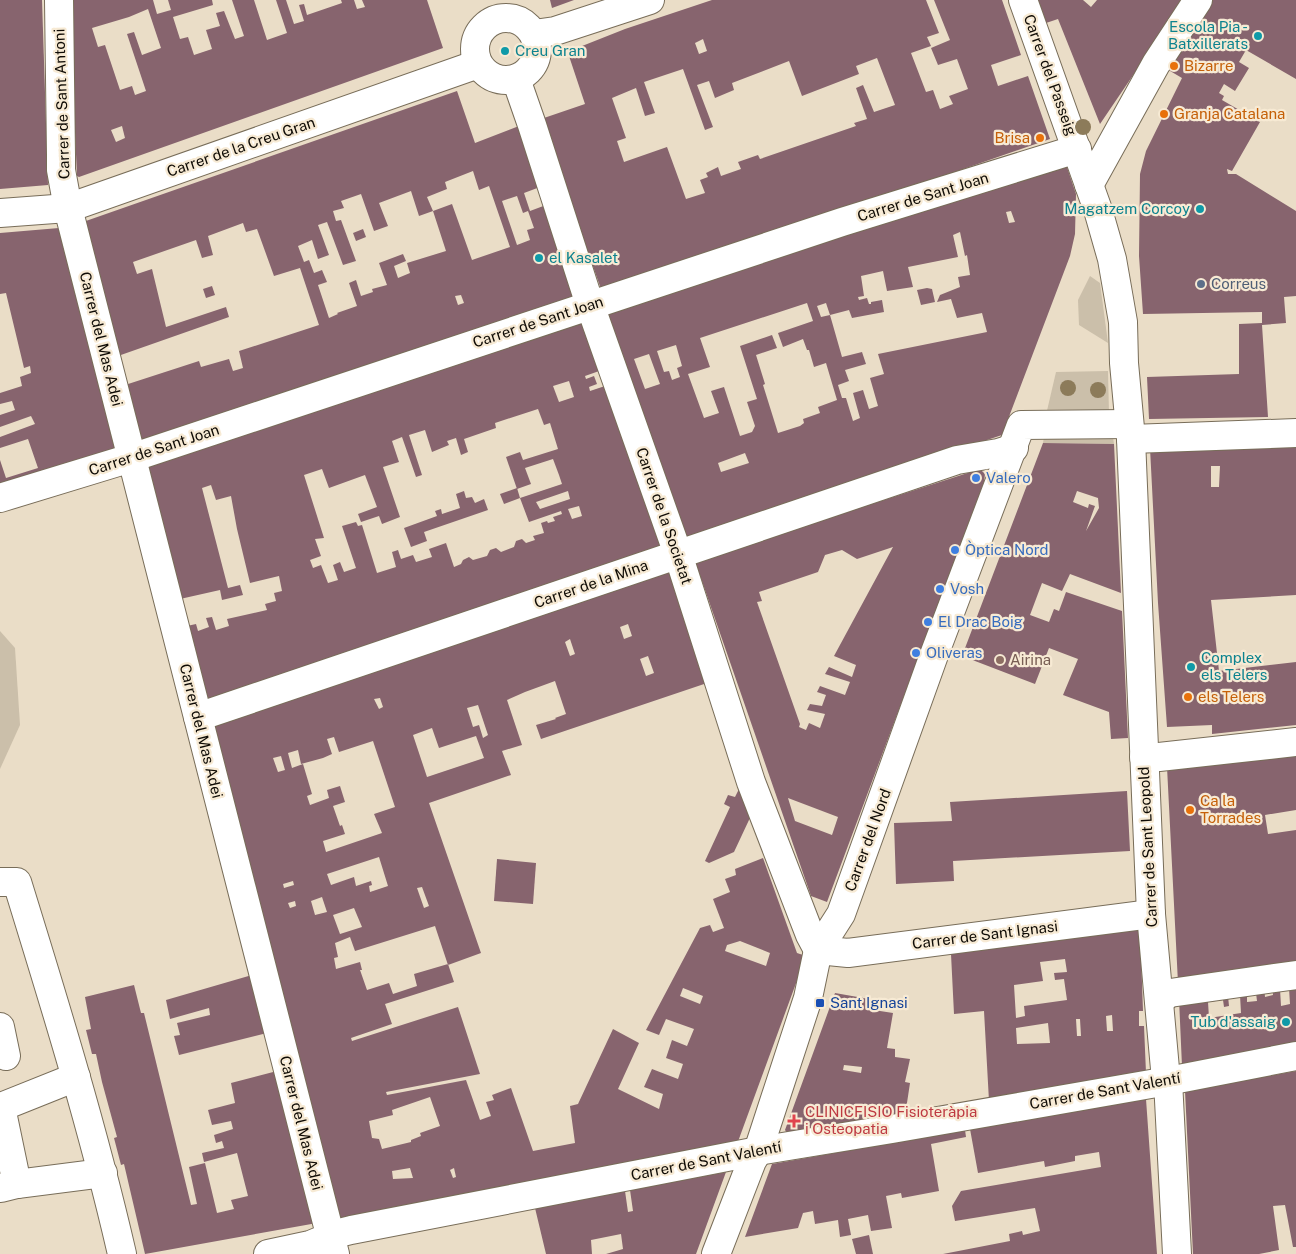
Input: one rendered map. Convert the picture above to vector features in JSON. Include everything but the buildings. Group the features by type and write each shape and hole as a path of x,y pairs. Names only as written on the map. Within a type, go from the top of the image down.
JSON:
{"street":[{"name":"Carrer de Sant Antoni","path":"59,0 61,156 68,208"},
{"path":"534,34 555,31 650,0"},
{"name":"Carrer del Passeig","path":"1023,0 1089,185"},
{"path":"1089,185 1156,64 1198,0"},
{"path":"487,11 523,22 534,34 538,44 536,61 528,71 516,79 498,79 489,75 478,64 474,49 477,35 487,11"},
{"name":"Carrer de la Creu Gran","path":"0,213 68,208 478,64"},
{"name":"Carrer de la Societat","path":"516,79 590,305 678,554 751,782 810,934 818,950"},
{"name":"Carrer de Sant Joan","path":"0,498 131,458 842,222 1077,150"},
{"name":"Carrer de Sant Leopold","path":"1089,185 1112,259 1123,322 1124,363 1130,431 1151,914 1165,1069 1168,1081 1177,1254"},
{"name":"Carrer del Mas Adei","path":"68,208 332,1245"},
{"name":"Carrer de la Mina","path":"198,717 957,460 998,453 1018,437 1130,431 1296,432"},
{"name":"Carrer del Nord","path":"716,1254 752,1161 758,1151 808,998 818,950 841,914 934,655 1018,437"},
{"path":"1144,757 1296,742"},
{"path":"0,882 17,882 76,1077 103,1173 122,1254"},
{"name":"Carrer de Sant Ignasi","path":"818,950 848,953 1151,914"},
{"path":"1159,1000 1170,993 1296,975"},
{"path":"0,1027 6,1056"},
{"name":"Carrer de Sant Valentí","path":"268,1254 310,1245 332,1245 351,1230 758,1151 1168,1081 1296,1056"},
{"path":"76,1077 0,1107 8,1186 103,1173"}],"shaded area":[{"path":"1090,276 1100,283 1108,343 1079,325 1078,300"},
{"path":"1108,371 1109,414 1046,415 1056,372"},
{"path":"1045,431 1112,431 1114,444 1043,443"},
{"path":"0,631 15,648 20,725 0,769"}],"place":[{"name":"Escola Pia - Batxillerats","path":"1258,36"},
{"name":"Creu Gran","path":"505,51"},
{"name":"Bizarre","path":"1174,66"},
{"name":"Granja Catalana","path":"1164,114"},
{"name":"Brisa","path":"1040,138"},
{"name":"Magatzem Corcoy","path":"1200,209"},
{"name":"el Kasalet","path":"539,258"},
{"name":"Correus","path":"1201,284"},
{"name":"Valero","path":"976,478"},
{"name":"Òptica Nord","path":"955,550"},
{"name":"Vosh","path":"940,589"},
{"name":"El Drac Boig","path":"928,622"},
{"name":"Oliveras","path":"916,653"},
{"name":"Airina","path":"1000,660"},
{"name":"Complex els Telers","path":"1191,667"},
{"name":"els Telers","path":"1188,697"},
{"name":"Ca la Torrades","path":"1190,810"},
{"name":"Sant Ignasi","path":"820,1003"},
{"name":"Tub d'assaig","path":"1286,1022"},
{"name":"CLINICFISIO Fisioteràpia i Osteopatia","path":"794,1121"}]}
